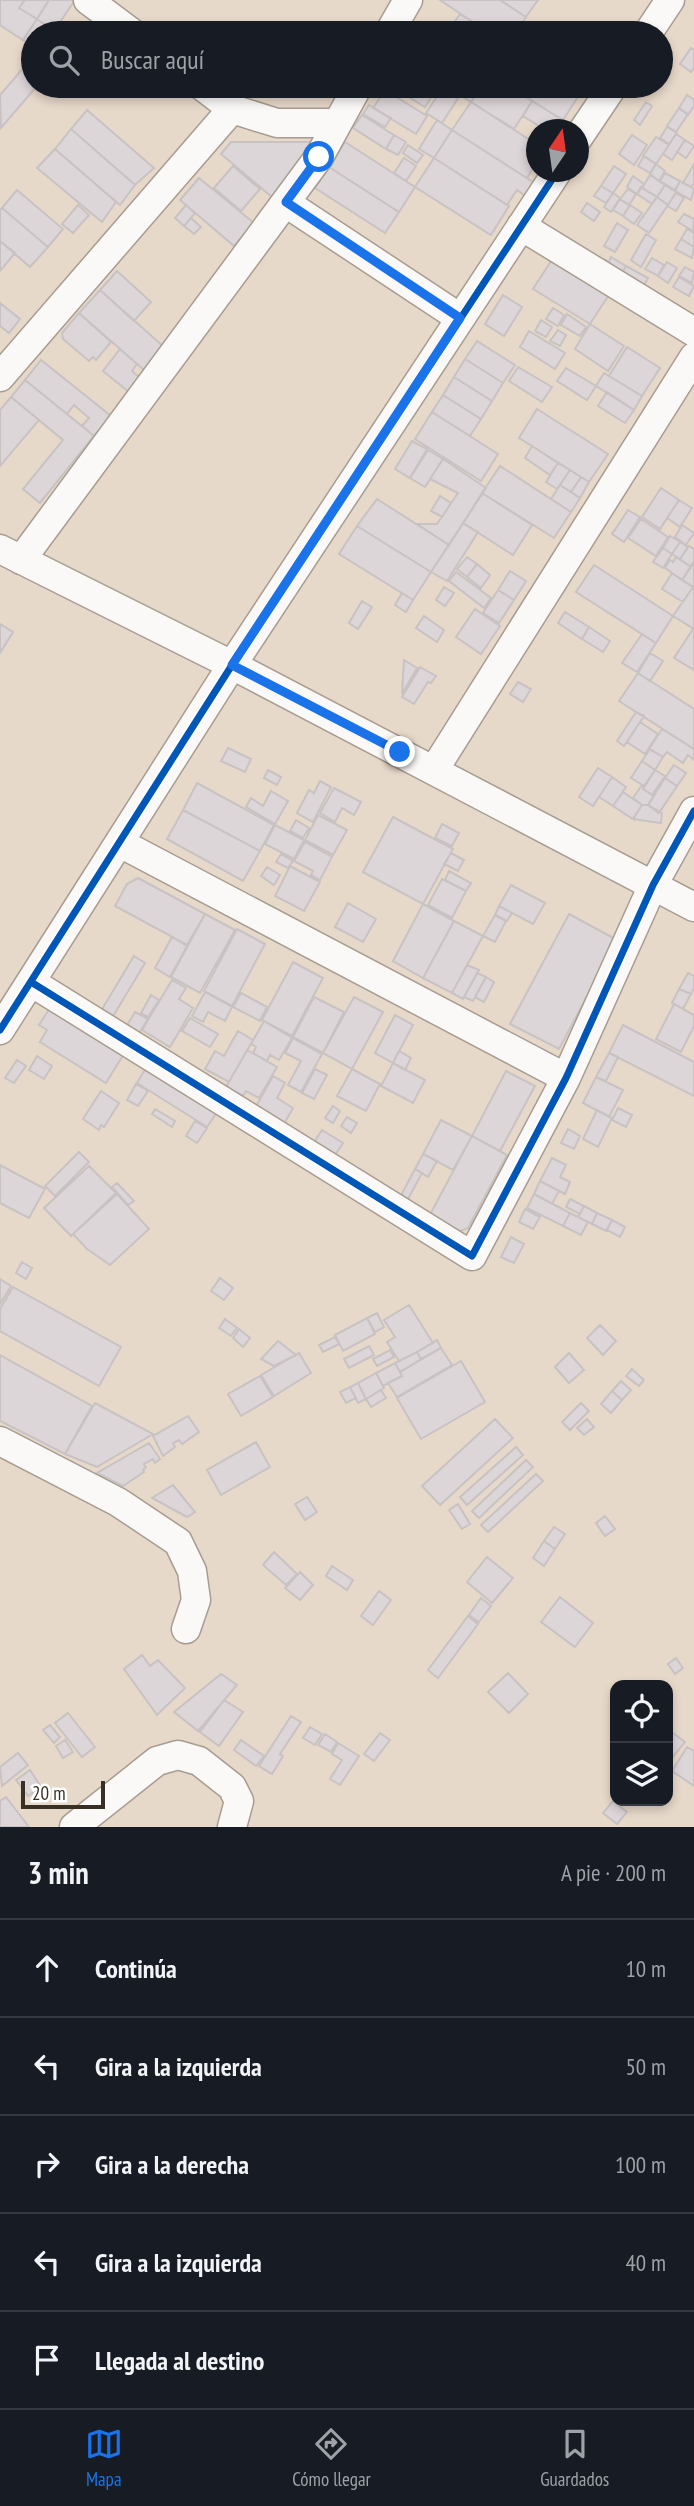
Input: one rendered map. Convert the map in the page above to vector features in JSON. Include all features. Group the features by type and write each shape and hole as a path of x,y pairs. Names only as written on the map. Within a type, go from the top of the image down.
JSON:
{"street":[{"path":"88,0 116,21"},
{"path":"396,21 408,0"},
{"path":"656,21 670,0"},
{"path":"217,98 232,109 277,124 337,123"},
{"path":"351,98 319,157 286,202 10,555 232,665 694,907"},
{"path":"589,123 605,98"},
{"path":"0,377 232,109"},
{"path":"0,1030 232,665 550,182"},
{"path":"286,202 460,318"},
{"path":"521,226 694,332"},
{"path":"434,771 694,357"},
{"path":"31,982 472,1256 566,1078 653,885 694,811"},
{"path":"120,843 566,1078"},
{"path":"0,1441 118,1502 178,1542 192,1572 196,1600 186,1629"},
{"path":"74,1827 157,1761 178,1755 199,1761 232,1787 239,1801 232,1827"}],"building":[{"path":"0,0 25,0 19,8 37,19 21,21 21,39 0,25"},
{"path":"25,0 49,0 37,19 19,8"},
{"path":"49,0 75,0 61,21 37,19"},
{"path":"440,0 500,0 526,17 523,21 471,21"},
{"path":"500,0 538,0 526,17"},
{"path":"460,14 471,21 455,21"},
{"path":"691,48 694,50 694,68 691,72 680,64"},
{"path":"21,71 21,98 27,98 1,128 0,95"},
{"path":"687,95 694,100 694,106 688,115 679,108"},
{"path":"380,98 398,98 427,116 416,134 373,108"},
{"path":"410,98 431,98 425,107"},
{"path":"436,98 458,98 442,123 426,113"},
{"path":"474,98 527,98 532,101 514,129 471,102"},
{"path":"527,98 577,98 561,119"},
{"path":"532,101 561,119 528,119 523,116"},
{"path":"471,102 526,138 526,177 452,130"},
{"path":"646,102 652,106 640,125 634,120"},
{"path":"369,105 391,118 385,127 363,114"},
{"path":"679,108 688,114 676,132 667,126"},
{"path":"87,110 154,168 135,185 71,129"},
{"path":"362,115 394,135 386,149 353,128"},
{"path":"437,120 452,130 434,158 419,149"},
{"path":"667,127 677,133 669,144 660,138"},
{"path":"71,129 135,185 120,205 55,149"},
{"path":"452,130 526,178 526,182 536,184 527,197 517,190 507,205 434,158"},
{"path":"676,134 685,140 672,160 663,154"},
{"path":"394,135 406,142 398,155 386,149"},
{"path":"632,135 647,145 634,165 619,154"},
{"path":"656,137 669,145 656,164 643,156"},
{"path":"685,140 694,146 686,158 677,152"},
{"path":"231,142 314,144 272,197 221,154"},
{"path":"345,142 415,187 399,212 329,167"},
{"path":"408,145 423,155 417,163 403,153"},
{"path":"55,149 116,202 102,222 37,168"},
{"path":"644,156 656,164 650,173 638,166"},
{"path":"404,158 416,166 406,181 394,173"},
{"path":"434,158 509,206 491,235 415,187"},
{"path":"656,164 665,171 659,181 650,174"},
{"path":"694,164 694,183 691,187 683,183"},
{"path":"233,166 260,189 241,211 214,188"},
{"path":"614,166 626,174 613,193 601,186"},
{"path":"329,167 399,212 385,233 315,188"},
{"path":"665,173 680,181 675,190 660,181"},
{"path":"650,175 665,185 657,197 642,188"},
{"path":"633,176 644,184 637,194 627,187"},
{"path":"199,178 254,223 234,246 180,200"},
{"path":"680,181 694,189 691,200 675,191"},
{"path":"665,185 676,192 668,205 657,197"},
{"path":"601,186 613,193 606,203 594,196"},
{"path":"641,187 657,197 652,204 637,194"},
{"path":"628,189 636,194 629,205 620,199"},
{"path":"17,190 63,229 48,247 2,208"},
{"path":"613,193 620,198 611,212 604,207"},
{"path":"676,193 684,198 676,211 667,206"},
{"path":"657,197 668,205 649,233 637,225"},
{"path":"620,199 630,205 623,216 613,210"},
{"path":"587,203 600,212 594,221 581,212"},
{"path":"78,205 89,215 73,233 62,224"},
{"path":"186,205 195,213 184,226 175,218"},
{"path":"630,205 642,213 634,224 623,216"},
{"path":"2,208 48,247 30,267 0,241"},
{"path":"684,214 694,219 693,231 678,222"},
{"path":"191,218 201,227 194,234 184,226"},
{"path":"617,223 628,230 615,252 604,246"},
{"path":"687,229 694,233 694,247 681,239"},
{"path":"646,234 656,240 641,267 631,260"},
{"path":"681,239 694,247 692,258 675,249"},
{"path":"0,241 15,253 0,271"},
{"path":"557,252 614,287 590,324 533,289"},
{"path":"611,257 626,266 617,281 604,259 609,262"},
{"path":"652,258 664,265 658,276 645,269"},
{"path":"667,262 677,268 668,283 658,276"},
{"path":"626,266 648,278 639,294 617,281"},
{"path":"685,267 694,272 692,283 679,276"},
{"path":"117,271 151,302 134,321 100,290"},
{"path":"679,277 694,286 689,296 673,287"},
{"path":"100,290 164,347 144,370 79,313"},
{"path":"503,295 522,307 504,336 485,324"},
{"path":"0,303 20,319 9,333 0,326"},
{"path":"553,308 564,315 558,326 546,319"},
{"path":"79,313 111,342 96,360 93,357 89,361 63,339 62,333"},
{"path":"567,314 586,327 580,336 561,325"},
{"path":"541,320 552,327 546,337 535,331"},
{"path":"590,324 624,346 608,371 575,349"},
{"path":"558,330 566,335 560,346 550,341"},
{"path":"529,331 565,353 555,369 520,347"},
{"path":"477,341 515,365 503,383 465,359"},
{"path":"627,347 660,368 642,396 609,376"},
{"path":"120,349 137,364 132,371 140,378 129,392 103,371"},
{"path":"465,359 503,383 492,401 454,377"},
{"path":"41,360 111,416 94,436 82,426 89,418 74,405 67,414 25,380"},
{"path":"518,367 552,387 542,402 509,381"},
{"path":"566,368 596,386 587,400 557,381"},
{"path":"604,373 642,396 634,410 596,386"},
{"path":"454,377 492,401 481,419 443,395"},
{"path":"25,380 94,436 40,503 23,489 63,440 11,397"},
{"path":"607,392 634,410 625,423 598,406"},
{"path":"443,395 481,419 470,436 432,412"},
{"path":"11,397 39,420 0,466 0,410"},
{"path":"537,409 608,454 589,482 519,438"},
{"path":"432,412 498,454 481,481 415,439"},
{"path":"412,441 427,449 410,478 395,469"},
{"path":"532,446 558,463 550,475 525,458"},
{"path":"428,450 443,459 425,487 410,478"},
{"path":"443,459 486,488 449,545 417,524 437,524 458,493 430,479"},
{"path":"558,463 570,470 557,489 546,482"},
{"path":"500,466 571,512 554,538 482,493"},
{"path":"570,470 581,477 571,492 560,485"},
{"path":"581,477 589,482 580,498 571,492"},
{"path":"560,485 580,498 571,512 551,499"},
{"path":"661,488 679,500 660,529 642,517"},
{"path":"482,493 532,525 513,555 463,523"},
{"path":"440,496 451,503 442,517 431,511"},
{"path":"377,499 449,545 431,572 357,526"},
{"path":"679,500 692,508 680,527 667,518"},
{"path":"628,510 640,517 624,542 612,534"},
{"path":"641,519 668,537 656,556 628,538"},
{"path":"463,523 478,532 447,581 431,572"},
{"path":"682,525 694,533 686,545 675,537"},
{"path":"357,526 431,572 413,600 339,554"},
{"path":"670,536 680,542 672,554 663,548"},
{"path":"680,542 688,547 680,559 672,554"},
{"path":"689,546 694,549 691,567 680,559"},
{"path":"663,548 672,554 663,568 653,562"},
{"path":"467,557 477,564 467,577 457,569"},
{"path":"676,557 691,567 682,580 665,568 670,560 673,562"},
{"path":"694,561 694,585 693,587 682,580"},
{"path":"477,564 490,575 481,588 467,577"},
{"path":"594,565 673,616 656,643 576,592"},
{"path":"510,571 526,581 514,600 498,590"},
{"path":"456,572 491,598 484,608 449,581"},
{"path":"672,573 693,587 683,602 662,589"},
{"path":"444,587 454,593 445,606 436,600"},
{"path":"694,588 694,629 673,616"},
{"path":"498,590 514,600 499,623 483,613"},
{"path":"402,593 413,600 406,612 395,605"},
{"path":"362,601 372,607 358,629 349,623"},
{"path":"475,609 500,626 481,654 456,637"},
{"path":"565,612 589,627 582,639 558,623"},
{"path":"424,616 444,630 437,642 416,628"},
{"path":"0,624 13,632 0,653"},
{"path":"589,627 610,641 603,652 582,639"},
{"path":"694,629 694,670 674,658"},
{"path":"642,634 656,643 637,672 622,663"},
{"path":"650,653 663,661 650,681 638,673"},
{"path":"404,660 417,668 402,694"},
{"path":"420,667 436,676 431,683 428,682 414,704 402,697"},
{"path":"638,673 694,709 694,749 619,701"},
{"path":"518,682 531,689 523,702 510,694"},
{"path":"636,712 644,716 624,746 617,741"},
{"path":"640,722 658,734 645,754 627,742"},
{"path":"662,729 694,749 694,760 688,755 683,763 667,752 663,757 649,749"},
{"path":"228,748 251,759 245,772 221,761"},
{"path":"650,749 663,757 655,770 642,761"},
{"path":"642,761 655,770 644,786 631,778"},
{"path":"674,765 686,773 677,786 665,778"},
{"path":"598,768 612,777 593,806 579,797"},
{"path":"268,770 281,777 277,785 264,778"},
{"path":"655,770 665,776 652,795 643,789"},
{"path":"612,777 626,787 613,806 599,797"},
{"path":"665,778 677,786 659,813 648,805"},
{"path":"320,781 331,787 313,822 297,813 309,790 314,793"},
{"path":"197,783 274,825 260,851 183,810"},
{"path":"642,785 643,789 654,796 648,805 642,805 633,798"},
{"path":"334,788 361,802 354,815 342,808 335,822 320,813"},
{"path":"271,791 288,801 275,824 246,807 251,798 263,806"},
{"path":"623,792 642,805 633,819 613,806"},
{"path":"642,805 648,805 662,813 661,823 633,819"},
{"path":"183,810 260,851 243,881 167,839"},
{"path":"318,815 347,830 333,855 305,840"},
{"path":"393,817 453,849 423,904 363,872"},
{"path":"296,820 309,828 303,838 290,831"},
{"path":"442,824 459,833 452,846 435,838"},
{"path":"275,825 304,840 294,859 265,844"},
{"path":"305,842 332,857 320,880 311,875 313,871 294,861"},
{"path":"451,853 464,860 458,871 444,864"},
{"path":"281,854 293,861 288,868 276,862"},
{"path":"290,866 320,882 304,911 275,896"},
{"path":"267,867 280,875 274,885 261,876"},
{"path":"449,871 471,883 466,891 445,880"},
{"path":"138,878 205,914 187,945 115,906 127,884"},
{"path":"442,879 466,891 452,918 428,905"},
{"path":"511,885 545,903 533,924 499,906"},
{"path":"348,903 376,919 363,942 335,927"},
{"path":"423,904 454,921 423,978 393,961"},
{"path":"499,906 512,913 507,921 495,915"},
{"path":"205,914 235,930 200,993 171,977"},
{"path":"569,914 617,940 559,1049 510,1024"},
{"path":"495,915 506,921 495,942 483,936"},
{"path":"454,921 483,936 452,993 423,978"},
{"path":"237,929 265,944 232,1006 204,991"},
{"path":"172,937 187,946 170,977 155,968"},
{"path":"134,956 145,963 112,1018 101,1011"},
{"path":"293,962 323,978 292,1036 262,1020"},
{"path":"467,965 479,970 463,999 452,993"},
{"path":"477,973 486,977 473,1001 464,997"},
{"path":"688,973 694,976 691,994 679,989"},
{"path":"486,977 494,982 484,1002 475,997"},
{"path":"172,980 186,988 179,999 193,1008 170,1047 142,1030"},
{"path":"679,989 691,994 683,1009 672,1003"},
{"path":"205,992 232,1007 225,1021 208,1012 203,1022 192,1016"},
{"path":"241,993 267,1007 260,1021 233,1007"},
{"path":"151,995 159,1000 148,1017 141,1013"},
{"path":"314,997 344,1012 323,1053 293,1037"},
{"path":"354,997 383,1012 352,1069 323,1053"},
{"path":"674,1004 694,1015 694,1026 681,1052 656,1039"},
{"path":"51,1006 125,1052 106,1083 40,1042 47,1030 39,1025"},
{"path":"135,1012 148,1019 138,1035 126,1027"},
{"path":"395,1015 413,1025 393,1063 375,1053"},
{"path":"190,1018 218,1034 210,1047 182,1031"},
{"path":"264,1021 292,1038 279,1060 270,1055 267,1061 253,1053 256,1047 251,1044"},
{"path":"623,1025 694,1062 694,1096 609,1053"},
{"path":"238,1031 253,1040 229,1082 205,1069 215,1051 224,1056"},
{"path":"293,1038 322,1054 301,1092 288,1085 301,1061 285,1053"},
{"path":"247,1050 277,1067 259,1098 246,1091 243,1096 226,1087"},
{"path":"399,1051 411,1058 405,1070 393,1063"},
{"path":"609,1053 618,1057 606,1081 596,1077"},
{"path":"37,1056 52,1066 44,1079 29,1070"},
{"path":"17,1060 26,1066 14,1083 5,1078"},
{"path":"393,1063 425,1080 413,1103 381,1086"},
{"path":"146,1068 217,1112 207,1127 137,1083"},
{"path":"315,1069 327,1075 314,1099 302,1093"},
{"path":"352,1069 380,1084 366,1111 337,1096"},
{"path":"506,1071 535,1086 500,1151 472,1136"},
{"path":"273,1076 285,1083 277,1098 293,1108 284,1124 255,1108"},
{"path":"596,1077 623,1090 609,1117 583,1103"},
{"path":"136,1084 148,1091 138,1106 127,1100"},
{"path":"101,1091 119,1103 104,1127 101,1125 99,1130 83,1119"},
{"path":"333,1106 340,1111 333,1123 325,1118"},
{"path":"618,1108 632,1115 626,1127 612,1120"},
{"path":"155,1109 175,1121 172,1127 152,1114"},
{"path":"597,1110 612,1118 598,1147 583,1139"},
{"path":"347,1117 357,1123 351,1133 341,1126"},
{"path":"441,1120 472,1136 453,1170 423,1154"},
{"path":"195,1121 207,1128 197,1143 186,1136"},
{"path":"568,1129 580,1136 574,1149 561,1143"},
{"path":"322,1130 343,1143 334,1157 313,1144"},
{"path":"472,1136 507,1155 468,1228 450,1235 426,1222"},
{"path":"79,1152 89,1162 55,1196 45,1186"},
{"path":"423,1154 437,1161 428,1177 415,1169"},
{"path":"552,1158 566,1165 560,1177 570,1182 565,1194 540,1181"},
{"path":"0,1165 45,1189 29,1218 0,1203"},
{"path":"89,1166 116,1193 71,1236 44,1208"},
{"path":"415,1169 422,1173 407,1201 400,1197"},
{"path":"540,1181 559,1191 552,1204 534,1194"},
{"path":"117,1183 134,1201 128,1205 112,1187"},
{"path":"117,1194 149,1229 110,1265 87,1249 73,1234"},
{"path":"534,1194 570,1213 563,1226 527,1208"},
{"path":"570,1199 584,1206 580,1214 566,1207"},
{"path":"584,1206 597,1213 592,1224 578,1217"},
{"path":"525,1209 540,1217 533,1229 519,1222"},
{"path":"570,1213 588,1222 581,1235 563,1226"},
{"path":"597,1213 612,1220 606,1231 592,1224"},
{"path":"612,1220 625,1227 620,1237 607,1230"},
{"path":"511,1237 524,1244 514,1263 501,1257"},
{"path":"22,1262 32,1268 26,1279 16,1273"},
{"path":"220,1278 233,1288 224,1300 211,1291"},
{"path":"0,1279 11,1286 0,1304"},
{"path":"13,1287 121,1347 99,1386 0,1331 0,1309"},
{"path":"409,1305 433,1343 417,1352 421,1359 400,1372 395,1363 399,1361 387,1342 395,1337 384,1320"},
{"path":"377,1313 384,1327 375,1332 367,1318"},
{"path":"367,1318 375,1334 343,1351 335,1335"},
{"path":"225,1319 237,1328 231,1336 219,1328"},
{"path":"600,1325 616,1341 603,1355 587,1338"},
{"path":"239,1329 250,1338 243,1347 233,1338"},
{"path":"335,1337 339,1344 323,1352 319,1345"},
{"path":"437,1340 441,1348 421,1359 417,1352"},
{"path":"278,1341 296,1355 274,1366 261,1359"},
{"path":"369,1346 374,1355 349,1368 344,1359"},
{"path":"441,1348 452,1365 397,1397 388,1383 402,1376 400,1372"},
{"path":"390,1350 394,1357 377,1366 373,1359"},
{"path":"417,1352 421,1359 400,1372 395,1363"},
{"path":"299,1353 311,1373 274,1396 261,1375"},
{"path":"569,1353 584,1370 569,1383 555,1367"},
{"path":"0,1355 92,1406 65,1454 0,1421"},
{"path":"461,1361 485,1402 421,1439 397,1398"},
{"path":"395,1363 402,1376 383,1386 376,1373"},
{"path":"632,1369 644,1380 639,1386 626,1376"},
{"path":"376,1373 384,1388 366,1399 358,1383"},
{"path":"260,1376 273,1397 241,1416 228,1394"},
{"path":"621,1381 631,1390 622,1400 612,1391"},
{"path":"358,1383 366,1399 358,1403 350,1387"},
{"path":"350,1387 356,1398 346,1403 340,1392"},
{"path":"381,1390 386,1398 371,1407 366,1399"},
{"path":"612,1391 622,1400 611,1413 601,1404"},
{"path":"95,1403 153,1434 97,1467 65,1454"},
{"path":"581,1403 589,1411 570,1430 562,1422"},
{"path":"188,1416 199,1432 182,1444 179,1440 173,1443 175,1447 163,1456 153,1436"},
{"path":"495,1419 513,1438 440,1505 422,1486"},
{"path":"587,1419 594,1427 584,1435 577,1428"},
{"path":"256,1442 270,1467 221,1495 207,1470"},
{"path":"149,1443 160,1459 155,1463 153,1459 144,1464 144,1472 123,1486 97,1473"},
{"path":"516,1447 523,1455 467,1505 460,1497"},
{"path":"526,1460 533,1467 479,1518 472,1511"},
{"path":"536,1474 543,1481 488,1532 481,1525"},
{"path":"173,1485 195,1512 187,1517 152,1498"},
{"path":"307,1497 317,1512 305,1520 295,1504"},
{"path":"458,1504 470,1524 462,1529 449,1510"},
{"path":"605,1516 615,1529 605,1536 596,1523"},
{"path":"554,1527 565,1534 555,1549 544,1541"},
{"path":"544,1541 555,1549 544,1566 533,1558"},
{"path":"274,1552 297,1574 286,1585 263,1565"},
{"path":"487,1557 513,1578 492,1603 467,1582"},
{"path":"332,1566 353,1580 347,1590 326,1576"},
{"path":"300,1572 313,1585 300,1600 285,1588"},
{"path":"379,1591 391,1600 373,1625 361,1616"},
{"path":"560,1597 593,1623 575,1647 541,1622"},
{"path":"481,1598 491,1606 479,1622 469,1615"},
{"path":"468,1616 478,1624 438,1678 428,1670"},
{"path":"142,1655 150,1666 158,1660 185,1688 157,1715 124,1669"},
{"path":"676,1658 683,1668 675,1674 668,1664"},
{"path":"508,1673 528,1694 509,1713 488,1692"},
{"path":"221,1674 237,1685 198,1731 174,1712"},
{"path":"224,1700 243,1712 219,1746 200,1732"},
{"path":"68,1713 95,1747 82,1757 55,1723"},
{"path":"291,1716 301,1722 280,1754 283,1756 272,1774 259,1766"},
{"path":"50,1725 60,1737 54,1743 43,1730"},
{"path":"310,1727 322,1734 315,1745 303,1738"},
{"path":"380,1733 390,1740 374,1761 364,1754"},
{"path":"673,1733 685,1742 673,1757"},
{"path":"325,1734 337,1742 331,1752 318,1745"},
{"path":"65,1740 73,1752 63,1758 56,1746"},
{"path":"241,1740 264,1756 256,1766 234,1750"},
{"path":"338,1743 359,1756 340,1785 330,1779 342,1760 332,1754"},
{"path":"687,1747 694,1751 694,1786 673,1769"},
{"path":"18,1753 28,1765 2,1786 0,1767"},
{"path":"30,1770 41,1787 28,1796 16,1780"},
{"path":"6,1797 29,1827 0,1827 0,1801"},
{"path":"610,1805 619,1806 627,1812 617,1824 603,1813"}],"cycle path":[{"path":"0,1030 232,665 550,182"},
{"path":"31,982 472,1256 566,1078 653,885 694,811"}],"route":[{"path":"319,157 286,202 460,318 232,665 400,752"}]}
